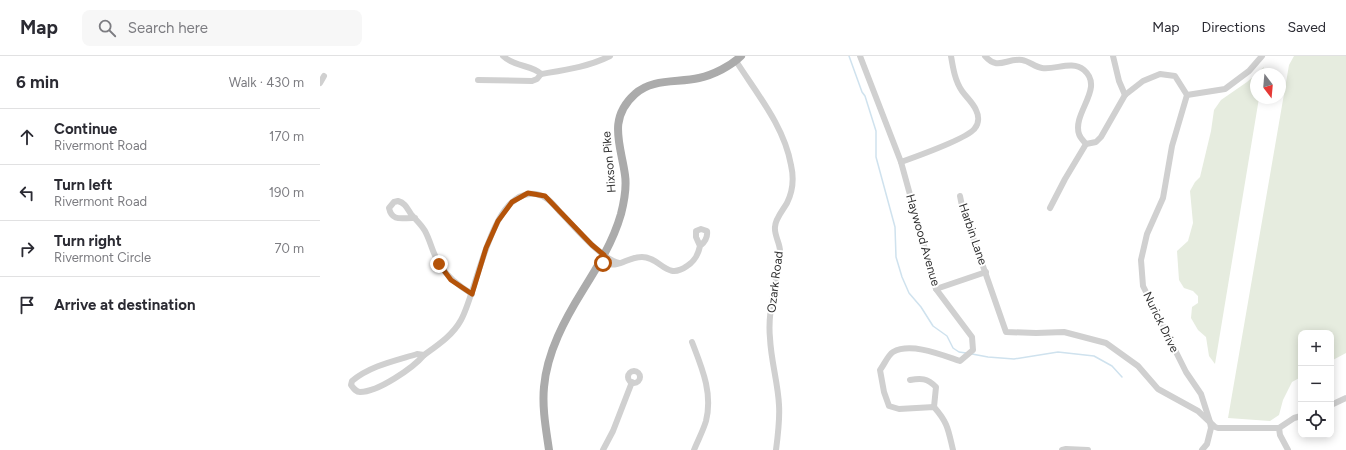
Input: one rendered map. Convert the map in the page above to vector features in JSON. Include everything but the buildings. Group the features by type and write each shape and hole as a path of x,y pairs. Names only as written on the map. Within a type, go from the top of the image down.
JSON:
{"main road":[{"name":"Hixson Pike","path":"549,450 544,420 544,394 545,378 549,360 561,330 612,241 624,200 626,188 625,176 618,141 620,115 624,107 635,93 647,87 665,82 698,78 711,74 738,59"}],"street":[{"path":"504,56 515,64 533,69 541,74"},
{"path":"478,80 532,81 537,79 541,74 580,68 597,63 610,56"},
{"name":"Haywood Avenue","path":"860,56 901,162 936,290 972,337 973,350 960,361 932,352 908,348 892,352 880,370 884,392 889,406 899,409 934,407"},
{"path":"901,162 954,142 975,129 978,121 977,112 972,102 961,90 957,82 951,56"},
{"path":"985,56 990,62 1000,64 1022,60 1042,68 1073,65 1084,70 1090,79 1091,90 1082,111 1078,126 1079,135 1086,144"},
{"path":"1113,56 1119,81 1126,95"},
{"path":"1050,208 1086,144 1096,142 1101,137 1126,95 1143,81 1160,74 1174,76 1187,95 1225,89 1249,71 1262,56"},
{"name":"Ozark Road","path":"738,59 786,143 793,181 791,193 774,227 780,250 771,309 770,337 779,404 779,426 776,450"},
{"path":"320,83 324,76"},
{"name":"Nurick Drive","path":"1187,95 1172,146 1163,198 1146,234 1141,260 1143,286 1186,372 1201,394 1210,422 1211,428 1207,444 1202,450"},
{"path":"424,355 417,354 394,360 371,369 359,375 352,381 351,385 355,391 360,392 390,381 446,339 461,320 472,294 486,248 498,221 512,202 528,193 545,196 592,245 602,258 611,261 619,263 644,257 673,272 681,270 694,261 700,246"},
{"name":"Harbin Lane","path":"960,196 962,206 1006,332 1064,332 1106,343 1138,366 1158,389 1198,411 1210,422"},
{"path":"415,218 425,231 433,252 451,280 472,294"},
{"path":"936,290 986,272"},
{"path":"692,342 706,382 709,397 706,420 694,450"},
{"path":"910,380 921,378 931,382 936,387 934,407 944,418 953,450"},
{"path":"603,450 613,432 632,382"},
{"path":"1334,404 1346,398"},
{"path":"1210,422 1218,428 1279,428 1298,417"},
{"path":"1279,428 1280,434 1288,450"},
{"path":"1062,450 1088,450"}],"shaded area":[{"path":"1294,56 1346,56 1346,353 1334,359 1334,330 1298,330 1298,379 1292,382 1283,400 1279,415 1270,421 1228,418 1282,104 1286,104 1286,82 1289,65"},
{"path":"1250,79 1250,104 1258,104 1215,364 1209,356 1206,337 1198,330 1191,318 1192,307 1198,303 1198,296 1193,291 1184,288 1179,280 1177,251 1188,241 1193,223 1190,191 1200,177 1211,131 1214,110 1221,100"}],"waterway":[{"path":"849,56 862,92 865,96 876,131 876,157 895,227 896,257 902,277 909,293 921,307 933,326 947,336 953,348 959,352 966,353"},
{"path":"972,354 1014,359 1058,352 1094,356 1112,366 1122,377"}],"route":[{"path":"439,264 451,280 472,294 486,248 498,221 512,202 528,193 545,196 592,245 604,255 600,262 603,263"}]}
